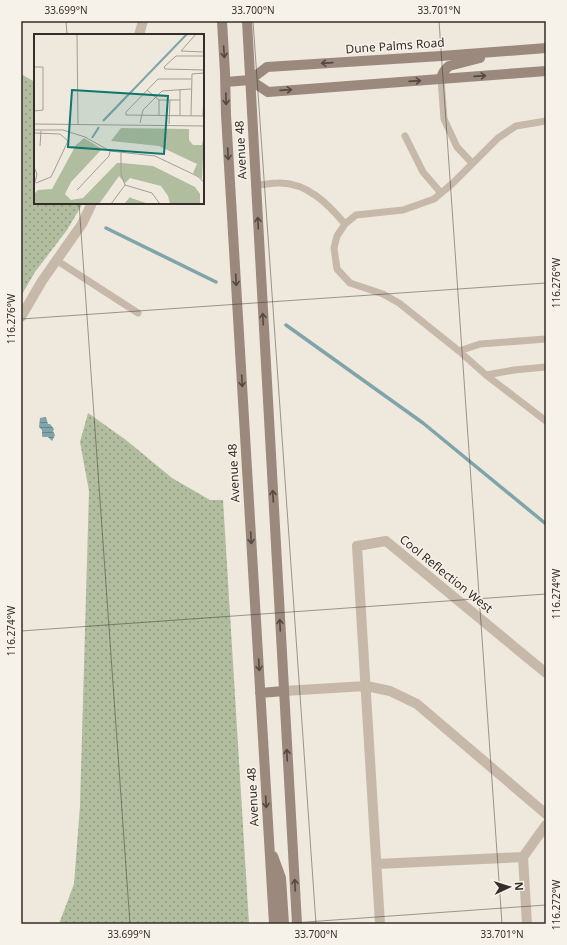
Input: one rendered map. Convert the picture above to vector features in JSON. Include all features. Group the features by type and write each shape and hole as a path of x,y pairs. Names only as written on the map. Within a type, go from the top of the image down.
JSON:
{"main road":[{"name":"Avenue 48","path":"222,21 226,82 226,123 274,924"},
{"name":"Avenue 48","path":"247,21 297,924"},
{"name":"Dune Palms Road","path":"250,80 267,67 546,48"},
{"path":"441,79 445,69 449,66 505,51"},
{"path":"226,82 250,80 268,92 546,71"},
{"path":"260,693 284,691"},
{"path":"269,843 281,878 284,924"}],"street":[{"path":"139,34 143,21"},
{"path":"21,317 42,281 82,224 92,204"},
{"name":"Cool Reflection West","path":"380,924 357,546 386,541 546,673"},
{"path":"284,691 366,686 390,691 417,704 546,814"},
{"path":"527,924 523,857 546,826"},
{"path":"376,864 523,857"}],"lane":[{"path":"441,79 444,119 457,147 472,163"},
{"path":"546,121 516,126 498,138 434,199 403,210 356,215 345,224 337,236 334,248 337,269 350,283 383,294 399,303 459,351 486,375 546,421"},
{"path":"405,136 423,172 441,193"},
{"path":"256,185 279,183 301,186 310,191 334,211 345,224"},
{"path":"56,260 138,313"},
{"path":"459,351 480,344 546,339"},
{"path":"486,375 514,370 546,367"}],"green space":[{"path":"21,74 34,81 34,204 82,204 67,230 35,272 21,296"},
{"path":"88,413 126,440 172,478 210,500 223,500 249,924 59,924 74,884 80,806 89,491 80,442"}],"water":[{"path":"46,417 48,424 50,424 54,429 53,431 55,435 52,441 48,437 42,436 42,430 39,427 40,418"}],"waterway":[{"path":"106,228 216,282"},
{"path":"286,325 423,423 546,524"}]}
